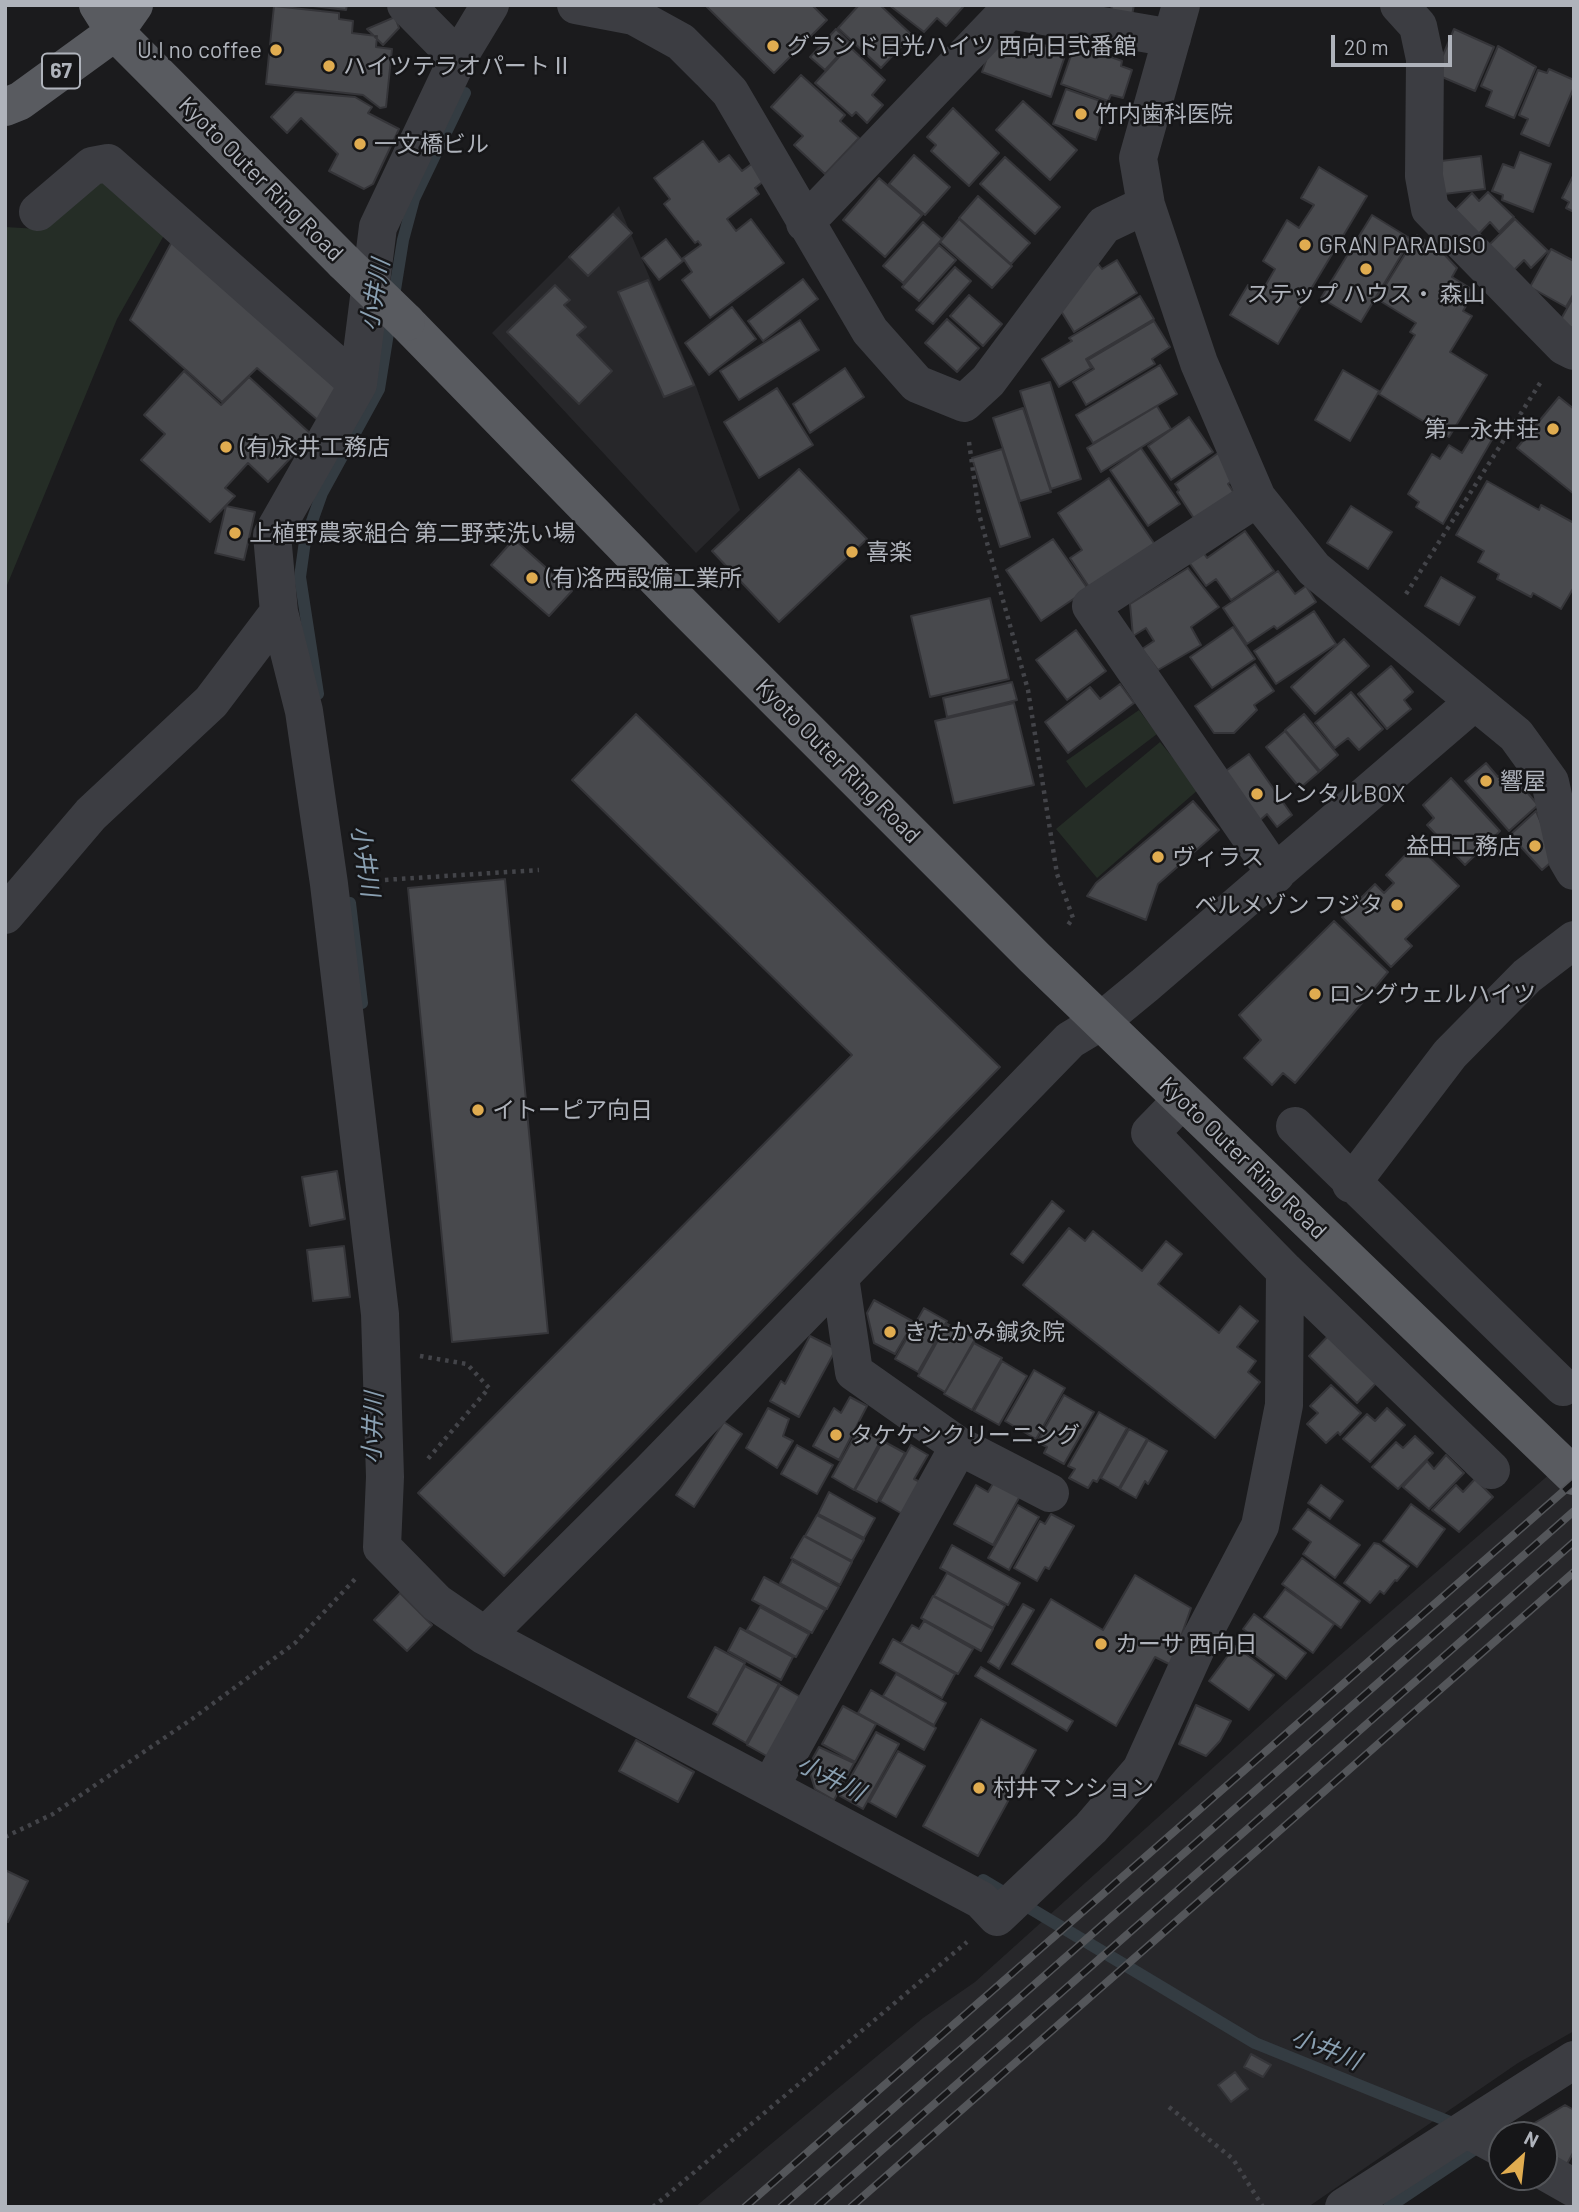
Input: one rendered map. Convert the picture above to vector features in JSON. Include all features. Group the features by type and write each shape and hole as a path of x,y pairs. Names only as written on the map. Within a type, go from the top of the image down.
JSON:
{"main road":[{"name":"Kyoto Outer Ring Road","path":"70,5 116,14 344,262 699,622 1100,1022 1574,1476"},
{"name":"67","path":"5,107 20,101 116,14"}],"street":[{"path":"405,5 458,58"},
{"path":"490,5 458,58 378,227 358,384 272,535 279,612 304,711 329,884 380,1314 385,1477 382,1547 437,1603 485,1636 981,1900 997,1917 1091,1828 1141,1770 1199,1642 1260,1526 1284,1405 1285,1271"},
{"path":"576,5 634,16 681,42 730,92 870,331 917,384 964,403 988,381 1104,225 1146,205"},
{"path":"1399,5 1419,26 1424,59 1424,176 1430,209 1569,349"},
{"path":"805,223 1009,10 1177,22 1138,159 1146,205 1199,363 1257,498 1314,569 1516,735 1550,782 1567,859 1574,871"},
{"path":"38,212 92,166 108,163 358,384"},
{"path":"1257,498 1091,606 1276,874"},
{"path":"5,915 91,814 211,702 279,612"},
{"path":"485,1636 1070,1040 1100,1022 1474,702"},
{"path":"1351,1184 1450,1054 1527,976 1574,940"},
{"path":"1182,1100 1150,1133 1285,1271 1491,1470"},
{"path":"1295,1126 1351,1184 1563,1387"},
{"path":"840,1277 854,1372 959,1446 1050,1493"},
{"path":"770,1787 959,1446"},
{"path":"1344,2207 1574,2060"},
{"path":"1467,2129 1488,2140"},
{"path":"1558,2179 1574,2188"}],"path":[{"path":"1384,627 1569,349"},
{"path":"964,403 979,514 1028,690 1057,874 1073,918 1068,925"},
{"path":"329,884 539,870"},
{"path":"413,1354 467,1364 489,1388 416,1472"},
{"path":"5,1837 52,1814 192,1719 295,1643 382,1547"},
{"path":"653,2207 997,1917"},
{"path":"1169,2106 1233,2159 1263,2207"}],"shaded area":[{"path":"104,178 167,230 117,319 5,590 5,227 39,229"},
{"path":"619,206 696,386 740,510 696,553 492,333"},
{"path":"1139,710 1157,734 1086,788 1066,761"},
{"path":"1160,742 1199,789 1097,878 1056,829"},
{"path":"1574,1453 1574,2031 1518,2063 1308,2207 695,2207 923,2018 975,1982 1286,1702"}],"building":[{"path":"305,5 347,5 346,10"},
{"name":"グランド日光ハイツ 西向日弐番館","path":"705,5 812,5 827,20 774,73"},
{"path":"859,5 880,5 912,35 881,68 838,28"},
{"path":"889,5 963,7 946,26 937,18 924,32"},
{"path":"1112,5 1134,5 1132,15 1111,11"},
{"name":"ハイツテラオパートⅡ","path":"274,6 339,13 339,19 353,21 352,33 377,36 376,47 392,49 386,107 380,108 363,95 266,84"},
{"path":"395,17 399,28 383,45 367,29"},
{"path":"836,29 850,43 825,70 810,57"},
{"path":"1454,29 1494,47 1475,91 1435,74"},
{"path":"1007,32 1066,53 1051,97 982,72 994,38"},
{"path":"1075,44 1122,61 1121,66 1132,70 1123,98 1111,95 1108,101 1061,84"},
{"path":"849,46 885,80 872,95 883,105 867,123 856,112 852,116 815,83"},
{"path":"1498,46 1536,67 1514,118 1486,106 1492,91 1481,86"},
{"path":"1549,69 1574,80 1574,87 1549,146 1521,134 1528,119 1519,115 1538,70 1547,73"},
{"path":"801,75 845,115 840,121 859,138 825,174 794,145 803,136 771,107"},
{"name":"竹内歯科医院","path":"1066,89 1109,104 1096,140 1053,124"},
{"name":"一文橋ビル","path":"295,92 355,97 372,107 368,113 399,129 373,184 364,189 329,171 338,154 301,118 287,133 271,117"},
{"path":"1023,101 1077,150 1050,180 996,130"},
{"path":"953,108 999,153 969,186 931,151 936,145 927,137"},
{"path":"703,141 719,162 729,155 742,171 757,160 769,177 755,188 759,194 727,219 736,231 751,219 784,263 710,318 682,280 692,272 683,258 701,245 698,241 695,243 664,204 670,199 654,178"},
{"path":"1520,152 1551,164 1533,212 1502,200 1503,195 1492,191 1503,164 1514,168"},
{"path":"914,155 950,187 925,215 889,184"},
{"path":"1481,156 1485,189 1436,195 1433,162"},
{"path":"1005,157 1060,207 1035,234 980,184"},
{"name":"GRAN PARADISO","path":"1319,167 1367,196 1278,344 1230,315 1248,285 1261,293 1275,269 1263,261 1287,220 1299,228 1314,205 1301,198"},
{"path":"1574,174 1574,212 1566,208 1569,202 1562,198"},
{"path":"879,178 922,215 885,257 843,220"},
{"path":"1488,192 1514,217 1499,232 1490,222 1472,241 1448,217 1472,193 1479,201"},
{"path":"978,196 1030,243 1011,264 959,218"},
{"path":"613,214 632,233 588,276 569,257"},
{"name":"ステップ ハウス・ 森山","path":"1372,215 1411,239 1361,322 1321,298"},
{"path":"959,219 1012,266 992,288 940,242"},
{"path":"1515,219 1548,251 1531,268 1524,260 1508,276 1482,252"},
{"path":"923,222 942,239 903,283 883,266"},
{"path":"177,232 342,386 320,422 257,368 222,402 130,320"},
{"path":"1417,235 1442,252 1457,268 1452,277 1475,291 1463,311 1472,316 1450,352 1487,375 1449,437 1379,394 1415,335 1410,332 1416,323 1377,299"},
{"path":"666,239 683,261 659,280 642,258"},
{"path":"939,245 956,260 919,301 902,287"},
{"path":"1551,249 1574,261 1574,293 1566,307 1530,287"},
{"path":"1117,260 1137,293 1074,332 1058,306 1098,264 1102,269"},
{"path":"955,267 971,281 933,324 916,310"},
{"path":"803,279 818,299 763,341 748,321"},
{"path":"648,280 694,385 664,397 618,292"},
{"path":"555,285 570,300 564,305 586,327 577,335 612,371 579,404 507,332"},
{"path":"969,295 1002,324 983,346 950,316"},
{"path":"1140,296 1154,319 1086,359 1091,368 1059,387 1042,359 1072,341 1069,338"},
{"path":"1574,296 1574,329 1560,321"},
{"path":"732,307 756,339 709,375 685,343"},
{"path":"947,319 979,348 957,372 925,343"},
{"path":"800,320 819,350 739,400 720,371"},
{"path":"1154,321 1170,347 1152,359 1155,364 1086,405 1073,382 1094,369 1088,360"},
{"path":"1160,365 1177,394 1093,443 1076,415"},
{"path":"845,368 864,397 810,433 793,404"},
{"path":"1343,370 1379,391 1350,441 1315,420"},
{"name":"(有)永井工務店","path":"184,371 221,405 249,377 312,435 268,482 248,463 225,488 235,496 210,522 141,460 165,434 144,415"},
{"path":"1050,382 1081,479 1051,489 1020,391"},
{"path":"777,388 813,445 759,478 724,422"},
{"name":"第一永井荘","path":"1559,397 1574,409 1574,494 1517,448"},
{"path":"1157,406 1171,429 1101,472 1087,448"},
{"path":"1023,408 1051,492 1020,501 993,418"},
{"path":"1189,417 1213,452 1171,480 1148,446"},
{"path":"1478,427 1494,436 1443,524 1416,507 1419,502 1408,494 1432,454 1440,459 1449,445 1462,453"},
{"path":"1141,448 1180,504 1148,526 1110,470"},
{"path":"1002,449 1030,537 1000,547 972,458"},
{"path":"1218,453 1235,478 1228,484 1234,493 1195,520 1177,492 1179,490 1175,484"},
{"path":"799,469 867,539 779,622 712,551"},
{"path":"1109,478 1156,546 1091,590 1070,558 1082,550 1058,513"},
{"path":"1487,481 1539,510 1541,505 1574,523 1574,587 1561,609 1533,593 1531,597 1497,579 1499,574 1478,562 1484,551 1456,535"},
{"name":"上植野農家組合 第二野菜洗い場","path":"226,506 255,512 244,560 215,553"},
{"path":"1351,506 1392,532 1368,569 1327,543"},
{"path":"1245,531 1274,571 1231,600 1216,579 1206,586 1189,562 1203,552 1207,558"},
{"name":"(有)洛西設備工業所","path":"514,539 572,591 549,616 491,565"},
{"path":"1053,539 1088,589 1041,621 1006,570"},
{"path":"1188,568 1219,607 1191,627 1201,645 1158,670 1142,649 1154,641 1146,628 1133,636 1130,604"},
{"path":"1278,571 1295,594 1306,586 1316,602 1277,629 1274,626 1247,644 1223,608"},
{"path":"1441,577 1475,597 1459,625 1425,606"},
{"path":"990,598 1009,679 930,697 911,616"},
{"path":"1314,611 1336,644 1276,684 1254,651"},
{"path":"1233,627 1255,659 1212,688 1190,657"},
{"path":"1076,630 1106,671 1067,700 1036,660"},
{"path":"1344,639 1369,666 1315,714 1291,687"},
{"path":"1255,664 1274,691 1254,705 1257,710 1234,733 1214,733 1195,706"},
{"path":"1391,666 1413,692 1404,700 1411,709 1387,729 1358,694"},
{"path":"1012,682 1017,700 947,717 943,698"},
{"path":"1120,684 1134,703 1068,753 1045,722 1090,687 1100,699"},
{"path":"1351,692 1383,729 1359,750 1348,738 1335,748 1315,723"},
{"path":"1014,703 1034,785 954,803 935,721"},
{"path":"636,714 1000,1067 504,1576 418,1493 852,1055 572,780"},
{"path":"1304,714 1338,755 1320,771 1285,730"},
{"path":"1285,731 1319,772 1300,788 1266,747"},
{"name":"レンタルBOX","path":"1249,754 1292,815 1277,827 1267,814 1258,822 1223,773"},
{"path":"1486,763 1498,777 1507,769 1538,805 1509,831 1465,781"},
{"path":"1451,778 1500,831 1465,865 1427,825 1434,818 1423,805"},
{"name":"ヴィラス","path":"1193,801 1219,830 1158,884 1146,920 1087,896 1096,883"},
{"name":"益田工務店","path":"1536,811 1556,858 1542,870 1510,835"},
{"name":"ベルメゾン フジタ","path":"1416,844 1459,886 1405,939 1412,946 1391,967 1342,917 1375,884 1384,893 1394,883 1386,875"},
{"name":"イトーピア向日","path":"505,879 548,1333 452,1342 408,888"},
{"name":"ロングウェルハイツ","path":"1334,921 1388,972 1295,1083 1283,1073 1272,1085 1244,1058 1261,1040 1239,1015"},
{"path":"337,1171 345,1219 310,1226 302,1177"},
{"path":"1052,1201 1064,1211 1023,1263 1011,1254"},
{"path":"1069,1228 1085,1241 1093,1231 1142,1271 1166,1241 1182,1254 1158,1284 1219,1333 1240,1306 1258,1321 1237,1347 1256,1361 1248,1372 1260,1382 1215,1438 1023,1285"},
{"path":"344,1246 350,1297 313,1301 307,1250"},
{"name":"きたかみ鍼灸院","path":"874,1300 914,1322 895,1354 874,1343 867,1313"},
{"path":"924,1308 947,1321 918,1372 895,1359"},
{"path":"947,1324 975,1339 945,1392 918,1376"},
{"path":"1330,1334 1379,1380 1357,1403 1309,1356"},
{"path":"810,1336 836,1349 799,1417 770,1401 781,1381 785,1384"},
{"path":"974,1343 1002,1358 972,1410 944,1394"},
{"path":"1002,1361 1027,1376 999,1425 974,1411"},
{"path":"1034,1370 1065,1388 1036,1439 1005,1421"},
{"path":"1331,1385 1361,1413 1340,1435 1338,1432 1326,1443 1307,1424 1318,1413 1310,1406"},
{"path":"1064,1395 1094,1412 1064,1464 1044,1453 1047,1447 1037,1442"},
{"name":"タケケンクリーニング","path":"850,1397 867,1406 839,1460 813,1446 834,1408 841,1413"},
{"path":"768,1408 789,1419 783,1436 793,1441 777,1468 746,1448"},
{"path":"1387,1408 1405,1425 1370,1462 1343,1439 1367,1414 1375,1421"},
{"path":"1099,1412 1127,1428 1097,1482 1093,1480 1088,1488 1069,1478 1075,1469 1068,1466"},
{"path":"724,1422 742,1434 694,1507 676,1495"},
{"path":"859,1428 881,1440 854,1490 832,1477"},
{"path":"1129,1429 1147,1439 1119,1488 1101,1478"},
{"path":"1415,1436 1433,1453 1398,1489 1372,1467 1396,1442 1403,1448"},
{"path":"1148,1440 1167,1451 1148,1484 1145,1481 1136,1498 1120,1489"},
{"path":"883,1441 905,1453 877,1502 855,1490"},
{"path":"797,1445 833,1465 817,1494 781,1474"},
{"path":"911,1445 928,1455 914,1479 922,1483 904,1515 880,1501"},
{"path":"1446,1455 1464,1473 1429,1509 1403,1487 1427,1461 1434,1469"},
{"path":"1475,1479 1493,1497 1459,1532 1432,1510 1456,1485 1463,1492"},
{"path":"994,1482 1020,1496 993,1545 954,1524 976,1485 988,1492"},
{"path":"1321,1485 1343,1501 1330,1519 1308,1503"},
{"path":"829,1492 875,1518 864,1538 818,1514"},
{"path":"1411,1504 1445,1529 1417,1567 1383,1541"},
{"path":"1018,1505 1039,1517 1009,1570 988,1558"},
{"path":"1308,1509 1360,1545 1335,1578 1303,1554 1311,1542 1293,1529"},
{"path":"1051,1514 1074,1526 1049,1569 1045,1567 1037,1581 1014,1568 1040,1521 1045,1524"},
{"path":"817,1515 864,1540 852,1561 805,1536"},
{"path":"804,1536 852,1562 840,1585 791,1558"},
{"path":"1374,1543 1409,1566 1384,1594 1380,1591 1370,1603 1344,1583"},
{"path":"952,1545 1020,1583 1008,1605 940,1568"},
{"path":"1302,1558 1360,1601 1341,1628 1282,1584"},
{"path":"792,1561 839,1587 827,1609 780,1583"},
{"path":"947,1573 1005,1606 993,1628 934,1596"},
{"name":"カーサ 西向日","path":"1135,1575 1191,1608 1171,1665 1155,1657 1116,1726 1012,1664 1051,1599 1103,1630"},
{"path":"764,1577 825,1610 812,1633 752,1600"},
{"path":"1285,1589 1334,1624 1313,1653 1264,1617"},
{"path":"400,1593 432,1625 407,1651 374,1620"},
{"path":"933,1596 993,1629 981,1651 921,1618"},
{"path":"1023,1604 1034,1610 999,1669 988,1662"},
{"path":"760,1607 809,1634 796,1657 747,1630"},
{"path":"1254,1614 1306,1653 1286,1679 1247,1649 1255,1638 1243,1629"},
{"path":"924,1621 973,1649 958,1674 901,1643 912,1625 919,1629"},
{"path":"740,1628 793,1657 781,1680 728,1651"},
{"path":"893,1639 955,1674 942,1698 880,1663"},
{"path":"1235,1646 1274,1675 1249,1710 1209,1681"},
{"path":"715,1647 745,1663 718,1713 688,1697"},
{"path":"745,1666 779,1684 746,1743 713,1724"},
{"path":"981,1667 1073,1721 1067,1731 975,1676"},
{"path":"896,1674 946,1703 934,1725 883,1696"},
{"path":"780,1685 804,1699 772,1759 747,1745"},
{"path":"871,1690 936,1728 924,1750 858,1713"},
{"path":"1196,1705 1231,1721 1220,1741 1206,1756 1179,1744"},
{"path":"843,1706 876,1724 855,1762 822,1744"},
{"name":"村井マンション","path":"981,1719 1036,1750 978,1856 923,1826"},
{"path":"876,1732 899,1744 863,1809 840,1796"},
{"path":"636,1740 694,1772 678,1802 619,1771"},
{"path":"819,1747 854,1763 834,1800 815,1789 808,1767"},
{"path":"898,1751 925,1766 896,1817 869,1802"},
{"path":"5,1870 28,1881 8,1922 5,1921"},
{"path":"1251,2054 1271,2065 1263,2077 1244,2067"},
{"path":"1235,2072 1248,2089 1231,2102 1218,2085"},
{"path":"1565,2105 1574,2110 1574,2151 1566,2166 1558,2162 1558,2121 1538,2121"}],"waterway":[{"name":"小井川","path":"318,694 300,577 305,541 322,493 379,389 403,240 414,199 465,93"},
{"name":"小井川","path":"350,903 362,1003"},
{"name":"小井川","path":"983,1880 1255,2043 1460,2126"},
{"path":"1389,2207 1484,2143"}],"railway":[{"path":"745,2207 1574,1482"},
{"path":"781,2207 1574,1511"},
{"path":"817,2207 1574,1542"},
{"path":"851,2207 1574,1572"}],"place":[{"name":"グランド日光ハイツ 西向日弐番館","path":"773,46"},
{"name":"U.I no coffee","path":"276,50"},
{"name":"ハイツテラオパートⅡ","path":"329,66"},
{"name":"竹内歯科医院","path":"1081,114"},
{"name":"一文橋ビル","path":"360,144"},
{"name":"GRAN PARADISO","path":"1305,245"},
{"name":"ステップ ハウス・ 森山","path":"1366,269"},
{"name":"第一永井荘","path":"1553,429"},
{"name":"(有)永井工務店","path":"226,447"},
{"name":"上植野農家組合 第二野菜洗い場","path":"235,533"},
{"name":"喜楽","path":"852,552"},
{"name":"(有)洛西設備工業所","path":"532,578"},
{"name":"響屋","path":"1486,781"},
{"name":"レンタルBOX","path":"1257,794"},
{"name":"益田工務店","path":"1535,846"},
{"name":"ヴィラス","path":"1158,857"},
{"name":"ベルメゾン フジタ","path":"1397,905"},
{"name":"ロングウェルハイツ","path":"1315,994"},
{"name":"イトーピア向日","path":"478,1110"},
{"name":"きたかみ鍼灸院","path":"890,1332"},
{"name":"タケケンクリーニング","path":"836,1435"},
{"name":"カーサ 西向日","path":"1101,1644"},
{"name":"村井マンション","path":"979,1788"}]}
